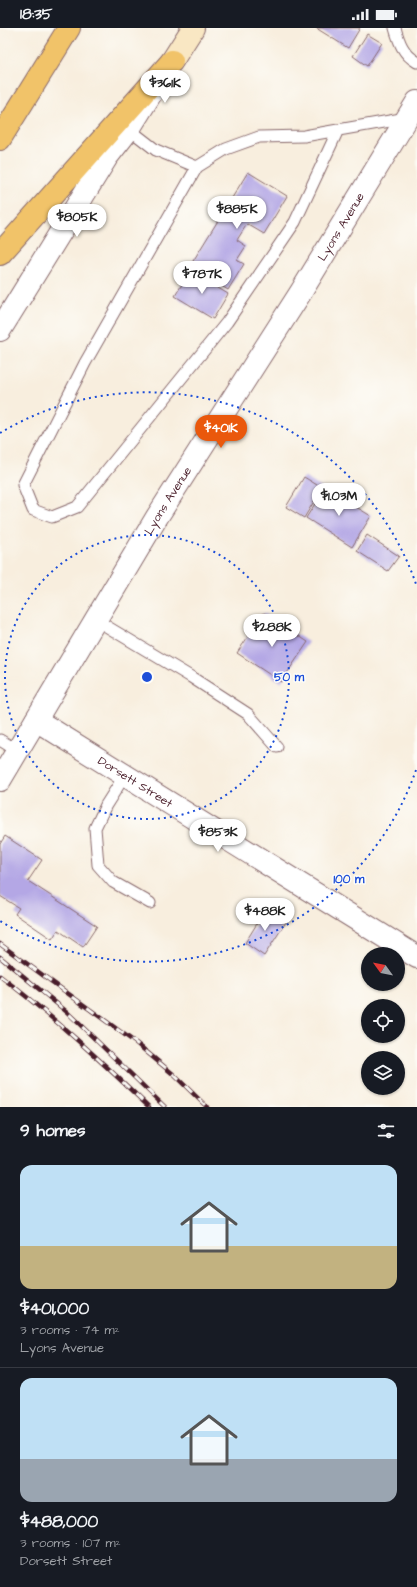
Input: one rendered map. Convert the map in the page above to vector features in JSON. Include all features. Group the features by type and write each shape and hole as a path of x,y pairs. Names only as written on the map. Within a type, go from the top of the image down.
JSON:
{"highway":[{"path":"0,139 69,28"},
{"path":"0,254 172,61"}],"main road":[{"path":"172,61 193,28"}],"street":[{"path":"0,330 107,157 129,130 172,61"},
{"name":"Lyons Avenue","path":"0,780 9,746 36,720 157,518 301,292 412,110"},
{"name":"Dorsett Street","path":"36,720 417,957"}],"lane":[{"path":"395,28 400,44 406,53 417,62"},
{"path":"338,130 295,222 226,322 77,507 52,517 33,510 22,485 85,363 197,167 226,149 259,137 304,136 338,130 412,110"},
{"path":"129,130 156,150 197,167"},
{"path":"96,620 191,677 248,714 277,746"},
{"path":"125,776 106,805 95,828 98,865 113,882 150,903"}],"building":[{"path":"316,28 360,28 348,48"},
{"path":"367,34 382,43 367,66 353,56"},
{"path":"248,172 287,196 264,234 247,224 237,240 246,246 237,260 244,264 228,290 190,266"},
{"path":"190,271 228,294 213,319 175,296"},
{"path":"304,477 322,488 304,518 286,507"},
{"path":"325,488 371,516 352,547 306,518"},
{"path":"367,535 399,556 388,571 357,551"},
{"path":"264,613 308,642 281,682 237,653"},
{"path":"5,836 42,860 28,881 97,926 83,947 58,930 52,939 15,914 19,908 0,896 0,844"},
{"path":"266,909 286,922 264,956 245,943"}],"railway":[{"path":"0,944 136,1043 173,1074 207,1107"},
{"path":"0,957 67,1012 165,1107"},
{"path":"0,976 58,1023 149,1107"}]}
